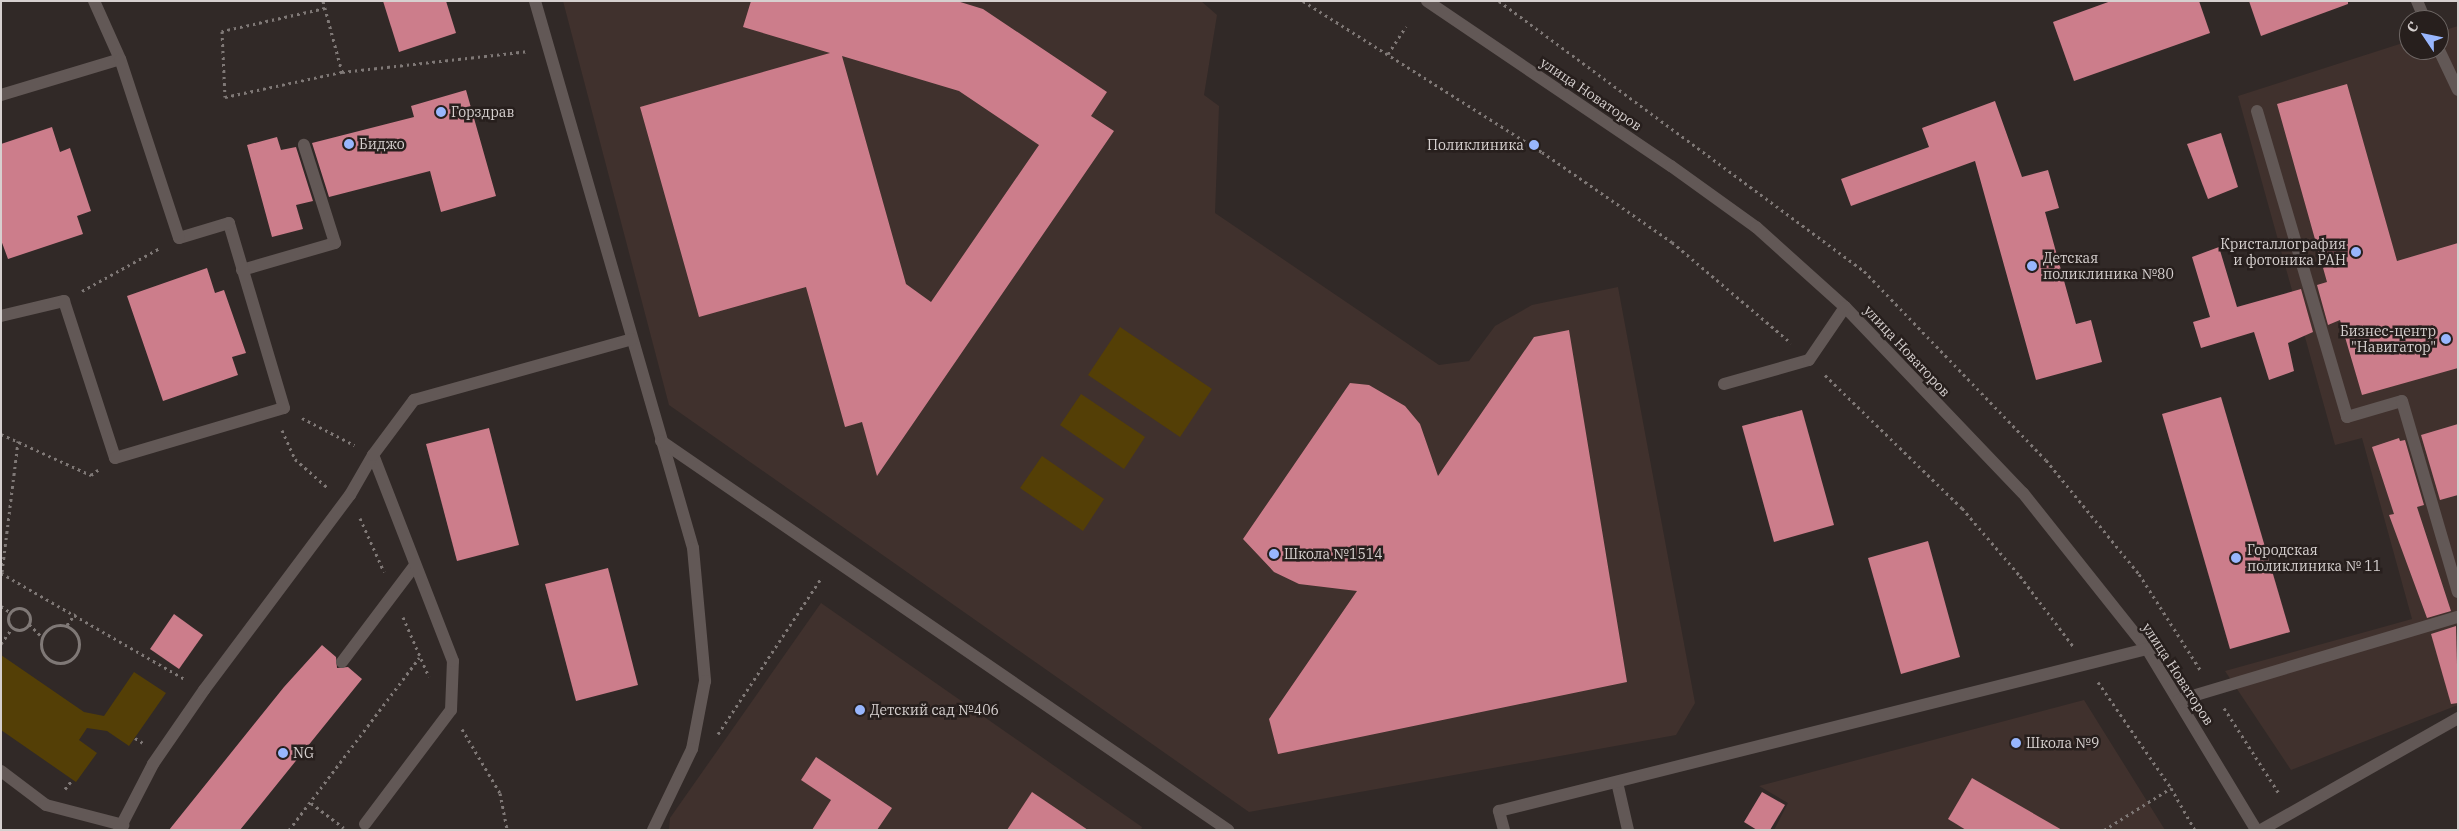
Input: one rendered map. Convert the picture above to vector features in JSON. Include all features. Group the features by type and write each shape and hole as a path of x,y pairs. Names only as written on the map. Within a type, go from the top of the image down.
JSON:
{"street":[{"path":"1,316 64,301 115,458 279,410 229,223 179,238 120,59 94,1"},
{"path":"535,1 693,548 705,681 692,748 653,830"},
{"name":"улица Новаторов","path":"1427,1 1672,166 1748,222 1845,307 2023,493 2147,649 2256,830"},
{"path":"1,95 120,59"},
{"path":"2444,60 2458,90"},
{"path":"2257,111 2346,418 2402,401 2458,592"},
{"path":"242,270 335,243 304,145"},
{"path":"1724,384 1810,360 1845,307"},
{"path":"1,771 46,805 121,827 153,764 204,690 345,502 373,455 414,400 632,339"},
{"path":"661,441 1228,830"},
{"path":"365,824 451,710 453,661 373,455"},
{"path":"342,662 416,565"},
{"path":"2179,700 2458,617"},
{"path":"1504,830 1499,811 2147,649"},
{"path":"2261,830 2458,718"},
{"path":"1616,782 1628,830"}],"path":[{"path":"323,1 342,72"},
{"path":"325,8 222,31 225,97 342,72 549,48"},
{"path":"1388,54 1406,26"},
{"path":"64,301 179,238"},
{"path":"279,410 373,455"},
{"path":"279,410 295,459 359,516 394,594 419,658 431,679"},
{"path":"1,434 91,475 115,458"},
{"path":"18,441 2,572 204,690"},
{"path":"692,748 706,752 834,559"},
{"path":"1,606 10,612"},
{"path":"10,612 19,608 25,610 29,616 28,624 19,630 12,628"},
{"path":"10,612 8,619 12,628"},
{"path":"68,625 75,614"},
{"path":"28,624 41,636"},
{"path":"52,625 68,625 79,636 79,652 68,663 52,663 41,652 41,636 52,625"},
{"path":"1,644 12,628"},
{"path":"289,830 419,658"},
{"path":"451,710 500,794 507,830"},
{"path":"135,738 147,746"},
{"path":"62,793 72,780"},
{"path":"2104,830 2171,788"},
{"path":"311,803 346,830"}],"shaded area":[{"name":"Школа №1514","path":"563,1 1201,1 1217,15 1204,95 1219,106 1215,213 1439,365 1469,361 1495,326 1532,305 1618,287 1695,703 1676,735 1249,812 669,405"},
{"path":"2458,26 2458,705 2291,770 2225,671 2412,619 2362,438 2335,445 2238,96 2399,44 2399,60 2449,60 2449,29"},
{"path":"1120,327 1212,389 1180,437 1088,375"},
{"path":"1081,394 1145,437 1124,469 1060,425"},
{"path":"1042,456 1104,499 1083,531 1020,488"},
{"name":"Детский сад №406","path":"821,603 1142,827 1141,830 669,830 670,818"},
{"path":"1,655 84,712 104,716 134,672 166,693 129,746 107,731 87,728 79,740 97,753 76,782 1,730"},
{"name":"Школа №9","path":"2084,700 2165,830 1774,830 1788,803 1759,786"}],"building":[{"path":"383,1 446,1 456,33 399,52"},
{"path":"751,1 957,1 983,9 1107,92 1091,116 1114,131 877,476 862,422 845,427 806,287 699,317 640,107 830,53 743,27","holes":["842,56 959,91 1039,145 931,302 906,284"]},
{"path":"2111,1 2199,1 2210,33 2074,81 2053,22"},
{"path":"2249,1 2348,1 2348,4 2261,36"},
{"name":"Кристаллография и фотоника РАН","path":"2347,84 2397,261 2458,243 2458,368 2362,395 2340,320 2328,325 2317,285 2327,282 2277,104"},
{"path":"466,90 496,196 441,212 430,171 329,197 312,143 414,117 411,106"},
{"name":"Детская поликлиника №80","path":"1995,101 2022,177 2048,170 2059,208 2045,212 2076,324 2091,320 2102,362 2036,380 1975,161 1851,206 1841,179 1929,147 1922,128"},
{"path":"52,127 60,152 70,148 91,211 77,216 83,234 8,259 1,240 1,144"},
{"path":"2221,133 2238,187 2208,199 2187,144"},
{"path":"277,137 281,150 296,147 313,201 296,205 303,229 272,237 247,145"},
{"path":"2219,247 2237,307 2301,289 2313,332 2288,343 2294,371 2269,380 2254,332 2201,348 2193,322 2210,317 2192,257"},
{"path":"207,268 215,293 224,290 246,353 232,357 238,375 163,401 127,296"},
{"path":"1569,330 1627,682 1278,754 1269,719 1357,591 1299,584 1274,572 1243,539 1350,383 1369,385 1405,406 1420,424 1438,476 1534,337"},
{"name":"Городская поликлиника № 11","path":"2221,397 2290,632 2230,649 2162,414"},
{"path":"1802,410 1834,525 1774,542 1742,426"},
{"path":"2458,424 2458,495 2440,500 2421,435"},
{"path":"489,428 519,545 457,561 426,444"},
{"path":"2399,438 2400,441 2405,440 2424,505 2417,507 2451,611 2427,618 2389,515 2394,514 2372,447"},
{"path":"1928,541 1960,657 1901,674 1868,558"},
{"path":"608,568 638,685 576,701 545,584"},
{"path":"174,614 203,635 179,669 150,649"},
{"path":"2456,626 2458,703 2451,704 2431,634"},
{"path":"322,645 336,657 337,668 348,667 362,679 240,830 169,830 284,687"},
{"path":"816,757 892,808 877,830 812,830 831,800 801,780"},
{"path":"1972,778 2062,830 1966,830 1948,819"},
{"path":"1032,792 1088,830 1007,830"},
{"path":"1762,792 1785,805 1770,830 1757,830 1744,822"}],"place":[{"name":"Горздрав","path":"441,112"},
{"name":"Биджо","path":"349,144"},
{"name":"Поликлиника","path":"1534,145"},
{"name":"Кристаллография и фотоника РАН","path":"2356,252"},
{"name":"Детская поликлиника №80","path":"2032,266"},
{"name":"Бизнеc-центр \"Навигатор\"","path":"2446,339"},
{"name":"Школа №1514","path":"1274,554"},
{"name":"Городская поликлиника № 11","path":"2236,558"},
{"name":"Детский сад №406","path":"860,710"},
{"name":"Школа №9","path":"2016,743"},
{"name":"NG","path":"283,753"}]}
